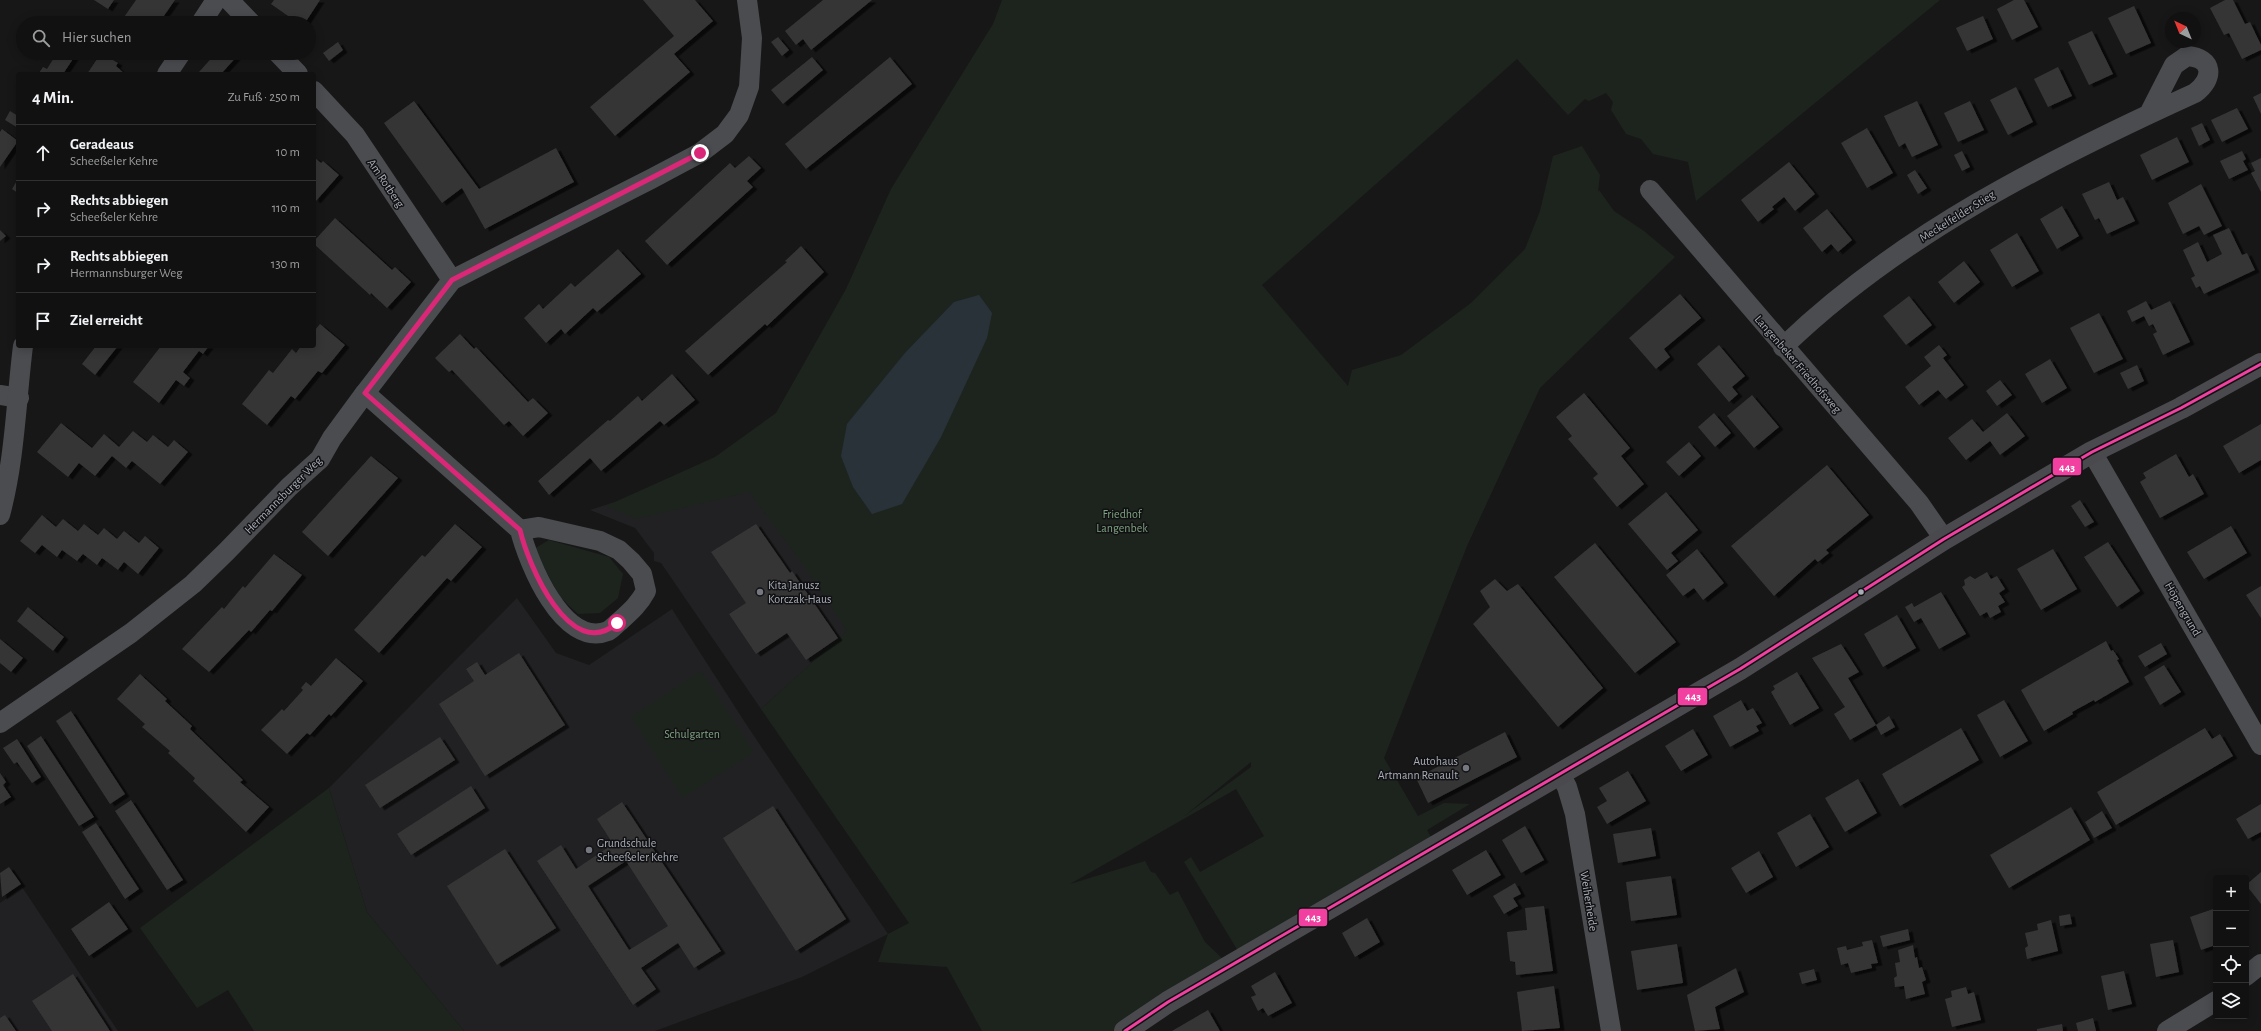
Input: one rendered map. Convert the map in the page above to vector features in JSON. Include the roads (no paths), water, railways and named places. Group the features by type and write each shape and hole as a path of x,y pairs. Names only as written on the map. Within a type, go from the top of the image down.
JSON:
{"main road":[{"path":"1125,1031 1175,999 1740,669 1944,539 2092,452 2181,408 2261,364"}],"street":[{"path":"206,16 216,0"},
{"path":"229,0 244,16"},
{"name":"Hermannsburger Weg","path":"0,723 131,633 193,584 289,487 320,459 332,438 365,393 452,280 700,153 725,134 739,115 749,87 752,38 747,0"},
{"path":"167,72 176,60"},
{"path":"285,60 296,72"},
{"name":"Am Rotberg","path":"316,93 355,135 452,280"},
{"name":"Meckelfelder Stieg","path":"1783,347 1803,327 1879,268 1932,231 2016,180 2149,114"},
{"name":"Langenbeker Friedhofsweg","path":"1650,190 1783,347 1919,503 1944,539"},
{"path":"0,514 8,486 9,397 22,348"},
{"path":"365,393 520,530 524,549 551,604 562,616 576,626 595,634 609,630 637,606 646,591 642,574 619,550 600,541 539,527 520,530"},
{"name":"Höpengrund","path":"2092,452 2261,745"},
{"name":"Weiherheide","path":"1560,774 1567,787 1575,814 1611,1031"},
{"path":"2249,974 2261,964"},
{"path":"2167,1031 2213,1002"}],"place":[{"name":"Kita Janusz Korczak-Haus","path":"760,592"},
{"name":"Autohaus Artmann Renault","path":"1466,768"},
{"name":"Grundschule Scheeßeler Kehre","path":"589,850"}],"park label":[{"name":"Friedhof Langenbek","path":"1122,521"},
{"name":"Schulgarten","path":"692,734"}]}
